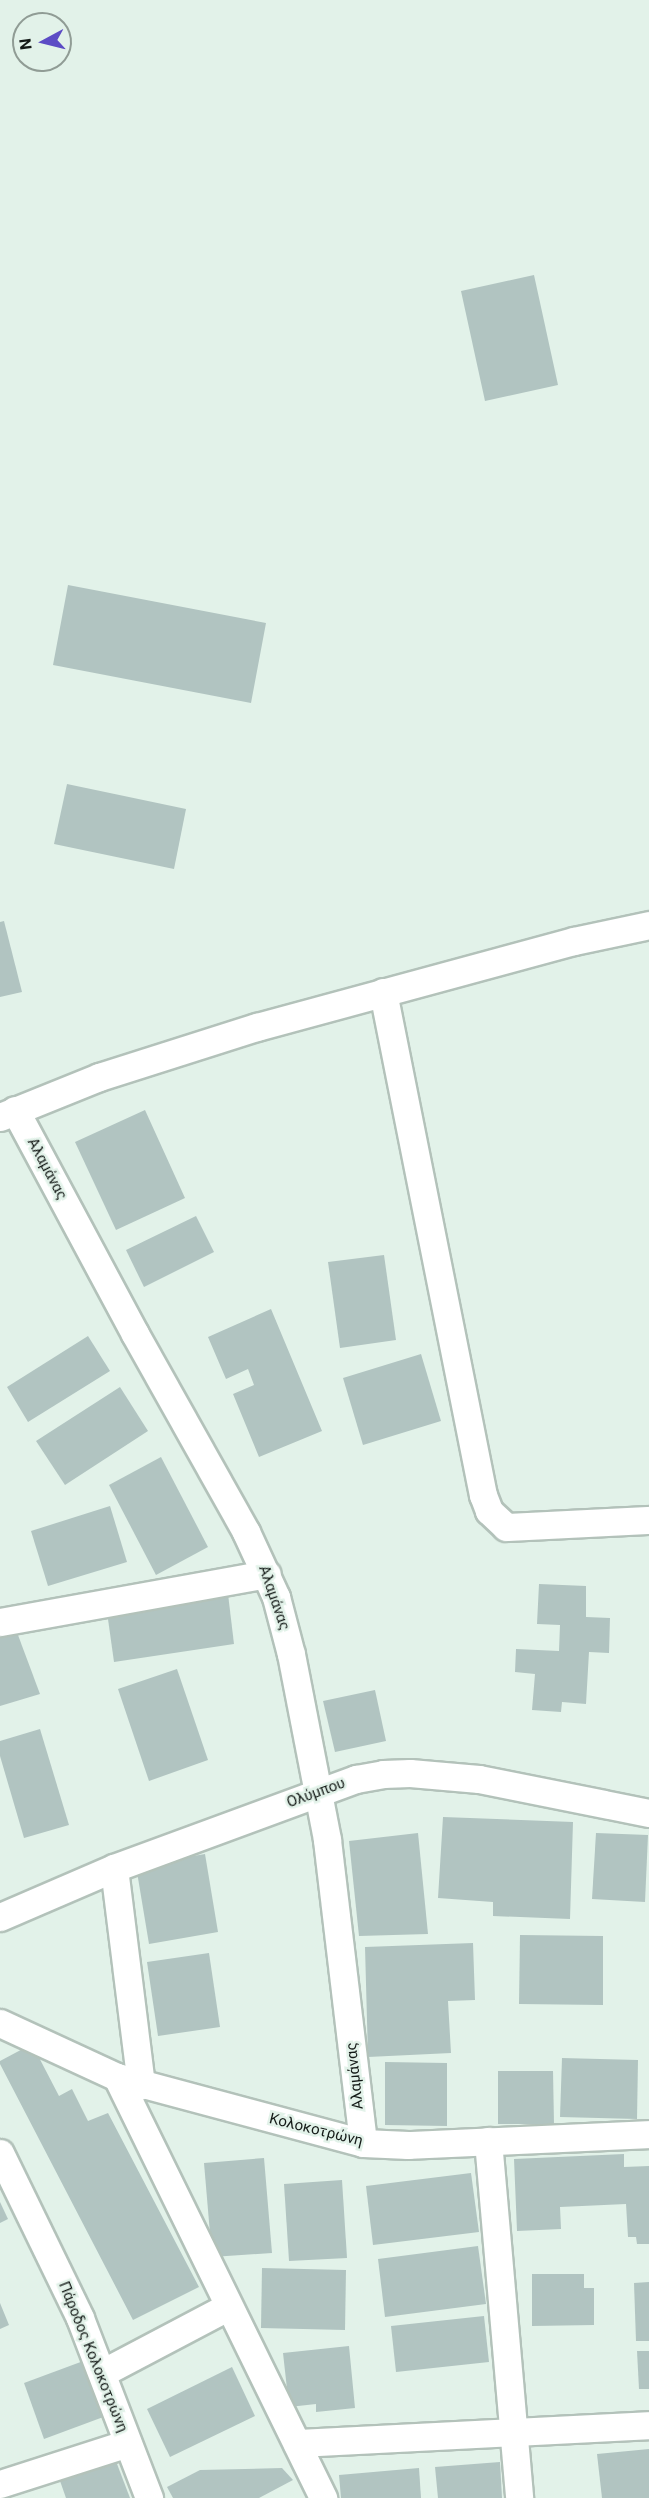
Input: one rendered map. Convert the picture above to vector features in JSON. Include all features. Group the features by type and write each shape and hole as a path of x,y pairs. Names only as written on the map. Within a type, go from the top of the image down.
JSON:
{"street":[{"path":"8,1113 182,1049 574,941 649,925"},
{"path":"383,992 481,1484 489,1510 506,1527 649,1520"},
{"name":"Αλαμάνας","path":"8,1113 267,1574 291,1654 318,1792 333,1886 363,2143"},
{"path":"0,1622 267,1574"},
{"name":"Ολύμπου","path":"0,1917 114,1868 356,1779 410,1773 522,1786 649,1813"},
{"path":"114,1868 129,2081 227,2307 323,2498"},
{"name":"Κολοκοτρώνη","path":"0,2024 129,2081 363,2143 408,2145 649,2133"},
{"path":"488,2141 519,2498"},
{"name":"Πάροδος Κολοκοτρώνη","path":"0,2153 80,2318 149,2498"},
{"path":"102,2373 227,2307"},
{"path":"297,2443 649,2425"},
{"path":"0,2484 128,2443"}],"building":[{"path":"534,275 558,385 485,401 461,291"},
{"path":"68,585 266,623 251,703 53,665"},
{"path":"67,784 186,809 174,869 54,844"},
{"path":"4,921 22,992 0,997 0,922"},
{"path":"145,1110 185,1198 116,1230 75,1142"},
{"path":"196,1216 214,1252 144,1287 126,1250"},
{"path":"384,1255 396,1340 340,1348 328,1262"},
{"path":"271,1309 322,1431 259,1457 233,1394 254,1385 248,1369 226,1379 208,1337"},
{"path":"88,1336 110,1371 28,1422 7,1387"},
{"path":"421,1354 441,1421 363,1445 343,1378"},
{"path":"120,1387 148,1431 65,1485 36,1441"},
{"path":"161,1457 208,1547 156,1575 109,1485"},
{"path":"110,1506 127,1562 48,1586 31,1531"},
{"path":"539,1584 586,1586 586,1617 610,1618 609,1653 589,1652 586,1704 562,1702 561,1712 532,1710 535,1674 515,1672 516,1649 559,1651 560,1625 537,1624"},
{"path":"228,1594 234,1644 114,1662 107,1612"},
{"path":"15,1627 40,1694 0,1706 0,1629"},
{"path":"177,1669 208,1760 149,1781 118,1689"},
{"path":"375,1690 386,1741 335,1752 323,1701"},
{"path":"40,1729 69,1825 24,1838 0,1756 0,1741"},
{"path":"443,1817 573,1822 570,1919 493,1916 493,1902 438,1898"},
{"path":"418,1833 428,1934 359,1936 349,1841"},
{"path":"596,1833 648,1835 645,1902 592,1899"},
{"path":"205,1854 218,1932 149,1944 136,1866"},
{"path":"520,1935 603,1936 603,2005 519,2004"},
{"path":"473,1943 475,2000 448,2001 451,2053 368,2057 365,1947"},
{"path":"209,1953 220,2027 158,2036 147,1962"},
{"path":"32,2044 59,2096 72,2089 88,2121 108,2113 199,2287 133,2320 0,2064 0,2061"},
{"path":"562,2058 638,2060 637,2119 560,2117"},
{"path":"385,2062 447,2063 447,2126 385,2125"},
{"path":"498,2071 553,2071 554,2124 498,2124"},
{"path":"624,2154 624,2167 649,2166 649,2244 637,2244 636,2237 628,2237 626,2204 560,2207 561,2229 517,2231 514,2159"},
{"path":"264,2158 272,2253 212,2257 204,2163"},
{"path":"471,2173 479,2232 373,2245 366,2186"},
{"path":"342,2180 347,2258 289,2261 284,2184"},
{"path":"0,2202 8,2219 0,2223"},
{"path":"478,2246 486,2304 385,2317 378,2259"},
{"path":"262,2268 346,2270 345,2330 261,2328"},
{"path":"532,2274 584,2274 584,2288 594,2288 594,2325 532,2326"},
{"path":"649,2282 649,2341 636,2341 634,2283"},
{"path":"0,2303 9,2325 0,2329"},
{"path":"484,2316 489,2362 396,2372 391,2326"},
{"path":"349,2346 355,2408 316,2412 316,2404 289,2407 283,2353"},
{"path":"637,2351 649,2351 649,2389 639,2389"},
{"path":"86,2360 106,2416 44,2439 24,2383"},
{"path":"232,2367 255,2416 170,2457 147,2409"},
{"path":"649,2449 649,2498 602,2498 597,2454"},
{"path":"114,2456 130,2498 66,2498 59,2478"},
{"path":"500,2462 502,2498 438,2498 435,2467"},
{"path":"282,2468 293,2480 259,2498 173,2498 167,2487 200,2470"},
{"path":"419,2468 421,2498 341,2498 339,2475"}]}
